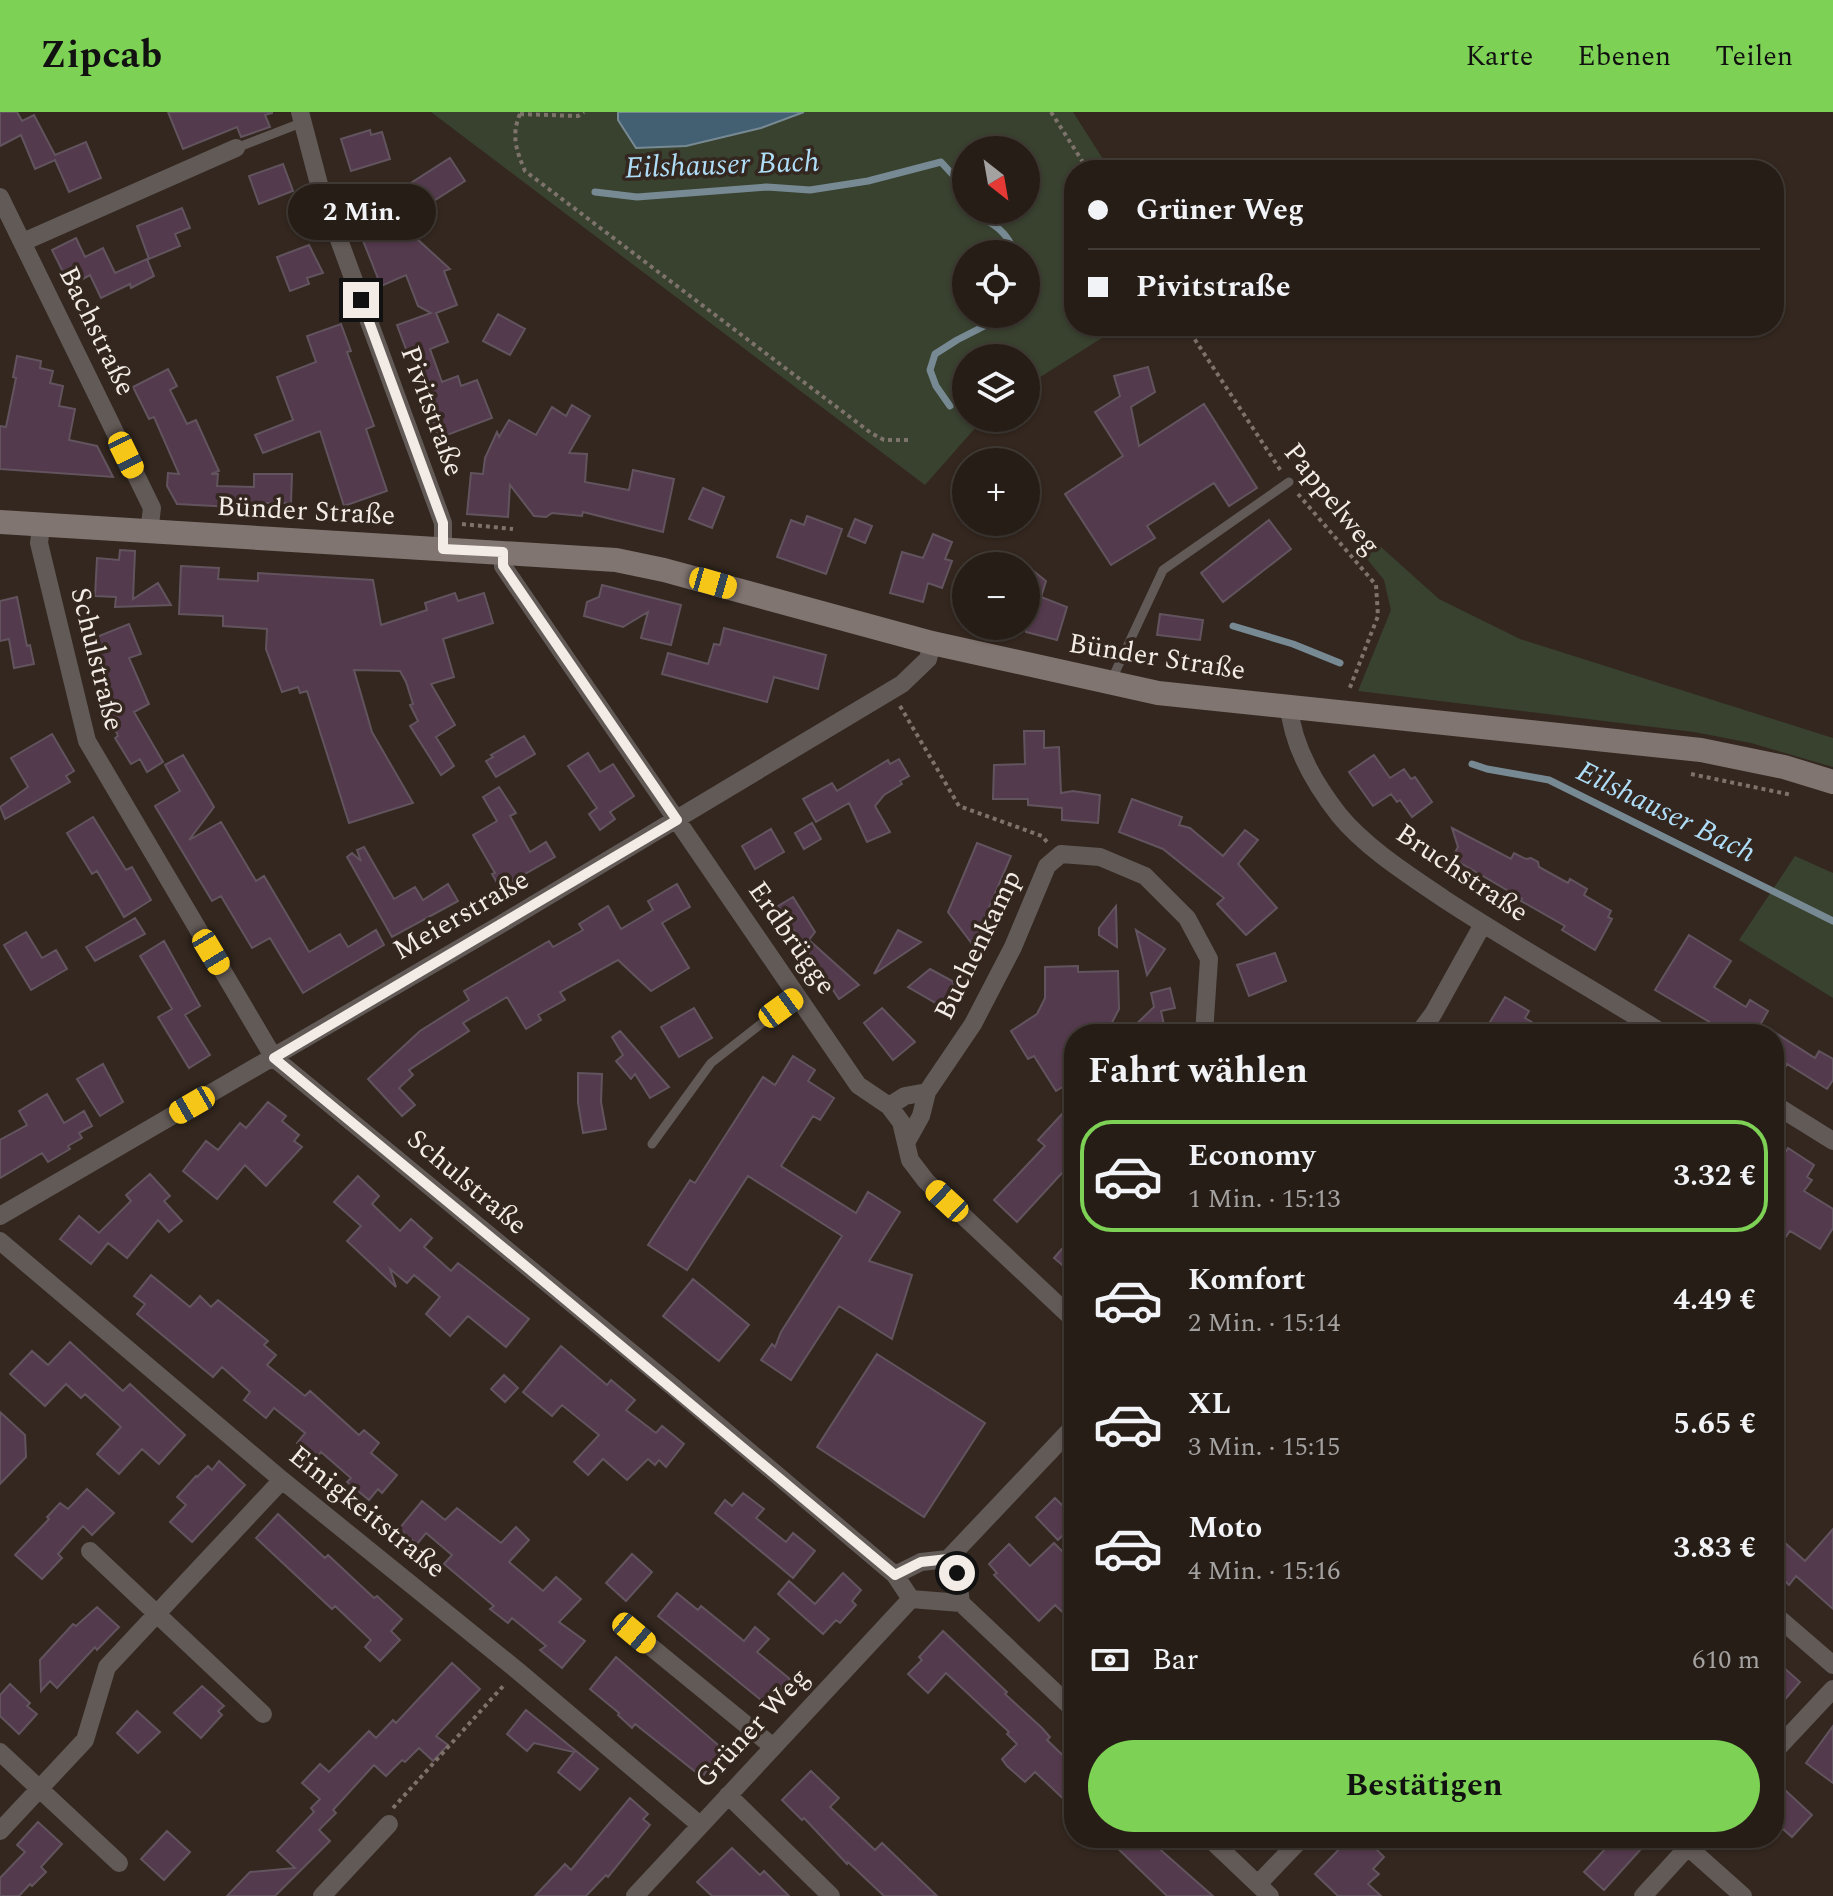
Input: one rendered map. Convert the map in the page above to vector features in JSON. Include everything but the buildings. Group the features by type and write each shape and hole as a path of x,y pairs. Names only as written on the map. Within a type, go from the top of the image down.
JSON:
{"main road":[{"name":"Bünder Straße","path":"0,522 628,562 932,643 1110,684 1233,703 1289,705 1701,750 1784,767 1833,782"}],"street":[{"name":"Pivitstraße","path":"300,118 320,188 443,523 443,549"},
{"name":"Bachstraße","path":"23,242 236,148"},
{"name":"Bachstraße","path":"0,197 152,508 149,533"},
{"name":"Schulstraße","path":"41,527 39,543 87,741 274,1058 672,1386 895,1575 911,1599"},
{"name":"Erdbrügge","path":"503,552 503,566 858,1085 889,1106 901,1122 910,1160 926,1181 1064,1311"},
{"name":"Meierstraße","path":"0,1216 274,1058 902,684 928,659 932,643"},
{"name":"Bruchstraße","path":"1289,705 1291,727 1307,767 1340,816 1394,866 1648,1024"},
{"name":"Buchenkamp","path":"906,1143 921,1116 927,1092 973,1024 1013,947 1047,866 1061,854 1100,857 1145,876 1187,918 1209,959 1205,1024"},
{"path":"1426,1024 1483,924"},
{"path":"889,1106 905,1096 927,1092"},
{"path":"1784,1110 1833,1141"},
{"name":"Einigkeitstraße","path":"0,1241 282,1480 518,1671 700,1825"},
{"path":"895,1575 921,1562 948,1559 1064,1437"},
{"path":"0,1831 85,1740 107,1667 282,1480"},
{"path":"90,1551 263,1714"},
{"path":"948,1559 957,1573 961,1603"},
{"path":"911,1599 961,1603 1064,1701"},
{"name":"Grüner Weg","path":"635,1896 911,1599"},
{"path":"1784,1623 1833,1665"},
{"path":"634,1633 772,1746"},
{"path":"1784,1741 1833,1689"},
{"path":"0,1752 119,1863"},
{"path":"728,1795 831,1896"},
{"path":"322,1896 389,1824"},
{"path":"1220,1848 1264,1890 1295,1848"},
{"path":"1643,1896 1687,1848"},
{"path":"1698,1848 1743,1896"}],"lane":[{"path":"236,148 300,118"},
{"path":"1110,684 1163,570 1289,482"},
{"path":"652,1144 711,1063 798,995"}],"path":[{"path":"584,112 578,116 519,113 514,128 516,151 525,171 871,433 884,440 909,440"},
{"path":"1051,112 1082,160"},
{"name":"Pappelweg","path":"1192,336 1289,482 1376,585 1378,616 1341,711"},
{"path":"891,690 959,806 1042,836 1061,854"},
{"path":"389,1824 394,1805 518,1671"}],"green space":[{"path":"431,112 618,112 618,120 636,148 686,146 761,128 804,112 1073,112 1104,160 1064,160 1064,336 1105,336 1040,377 1040,344 952,344 952,432 972,432 958,448 952,448 952,454 925,485"},
{"path":"1362,530 1439,599 1520,639 1833,738 1833,767 1751,743 1694,732 1358,691 1391,610 1384,580 1351,539"},
{"path":"1795,856 1833,873 1833,998 1739,940"}],"water":[{"path":"618,112 804,112 761,128 686,146 636,148 618,120"}],"waterway":[{"name":"Eilshauser Bach","path":"595,192 637,197 767,187 810,190 868,181 941,162 952,174"},
{"name":"Eilshauser Bach","path":"991,224 1008,240"},
{"name":"Eilshauser Bach","path":"950,406 936,386 930,370 935,354 981,328"},
{"name":"Eilshauser Bach","path":"1233,626 1293,644 1340,663"},
{"name":"Eilshauser Bach","path":"1472,764 1549,780 1833,921"}],"route":[{"path":"361,300 443,523 443,549 503,552 503,566 677,820 274,1058 672,1386 895,1575 921,1562 948,1559 957,1573"}]}
